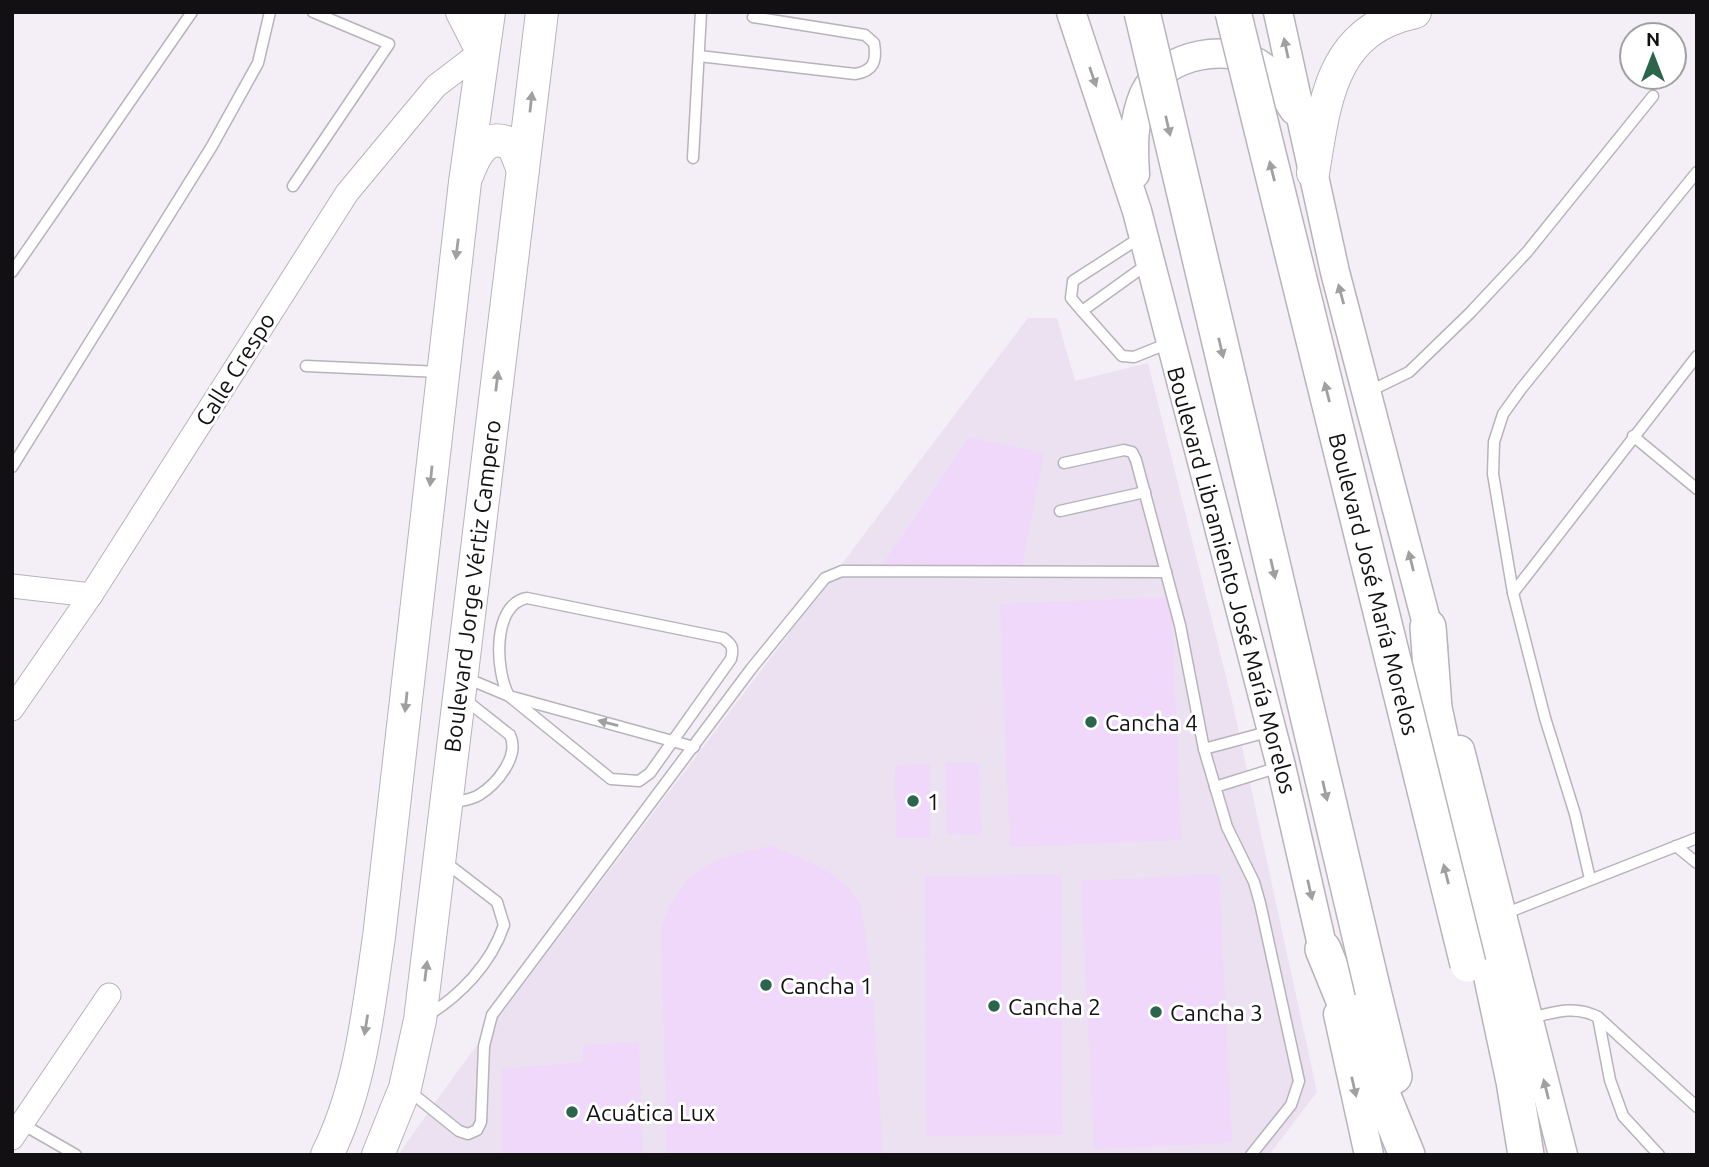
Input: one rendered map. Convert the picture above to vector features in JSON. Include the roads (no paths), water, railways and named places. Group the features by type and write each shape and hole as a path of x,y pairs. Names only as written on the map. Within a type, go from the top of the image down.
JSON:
{"main road":[{"path":"461,12 482,51"},
{"path":"327,1155 350,1097 364,1038 379,937 465,182 489,12"},
{"name":"Boulevard Jorge Vértiz Campero","path":"378,1155 405,1088 419,1020 542,12"},
{"path":"1142,12 1414,1155"},
{"name":"Boulevard José María Morelos","path":"1233,12 1468,964 1523,1155"},
{"path":"1313,173 1326,101 1335,74 1349,49 1378,26 1415,12"},
{"path":"465,182 478,149 490,141 504,140 513,145 523,170"},
{"path":"1428,627 1434,708 1514,1081 1523,1155"},
{"path":"1323,948 1407,1155"}],"street":[{"name":"Boulevard Libramiento José María Morelos","path":"1071,12 1143,236 1281,766 1369,1155"},
{"path":"1278,12 1335,272 1563,1155"},
{"name":"Calle Crespo","path":"12,709 91,595 348,193 436,86 482,51"},
{"path":"1143,236 1135,123 1144,93 1152,81 1167,69 1213,54 1236,54 1254,61 1268,72 1303,125"},
{"path":"12,586 91,595"},
{"path":"17,1130 109,995"}],"lane":[{"path":"12,272 191,12"},
{"path":"12,467 212,146 258,63 270,12"},
{"path":"293,186 389,44 313,12"},
{"path":"693,158 701,12"},
{"path":"699,56 830,73 855,74 866,72 873,66 876,56 874,43 865,35 753,17"},
{"path":"1368,392 1409,372 1470,313 1527,252 1653,96"},
{"path":"1590,878 1575,814 1545,718 1513,593 1493,474 1494,442 1503,414 1697,172"},
{"path":"1143,236 1073,281 1071,298 1122,356 1134,357 1170,342"},
{"path":"1082,311 1143,236"},
{"path":"1513,593 1697,356"},
{"path":"306,366 443,372"},
{"path":"1633,436 1697,489"},
{"path":"1064,463 1106,452 1132,452 1180,625 1204,748 1215,787 1227,827 1254,882 1299,1081 1291,1105 1251,1155"},
{"path":"1060,511 1145,492"},
{"path":"405,1088 459,1131 468,1134 477,1130 481,1122 484,1046 492,1015 751,668 811,591 825,578 842,571 1166,572"},
{"path":"516,600 550,601 723,638 731,643 734,651 731,659 650,773 639,781 611,779 509,696 501,682 498,662 509,607 516,600"},
{"path":"731,659 751,668"},
{"path":"460,685 694,747"},
{"path":"445,804 478,796 513,754 514,743 510,735 460,685"},
{"path":"1204,748 1271,731"},
{"path":"1215,787 1281,766"},
{"path":"1501,915 1697,838"},
{"path":"1676,846 1697,863"},
{"path":"419,1020 444,1006 474,976 487,961 504,925 497,902 438,857"},
{"path":"1528,1018 1567,1009 1583,1009 1598,1017 1697,1107"},
{"path":"1598,1017 1610,1080 1623,1116 1659,1155"},
{"path":"17,1130 76,1155"}],"place":[{"name":"Cancha 4","path":"1091,722"},
{"name":"1","path":"913,801"},
{"name":"Cancha 1","path":"766,985"},
{"name":"Cancha 2","path":"994,1006"},
{"name":"Cancha 3","path":"1156,1012"},
{"name":"Acuática Lux","path":"572,1112"}]}
